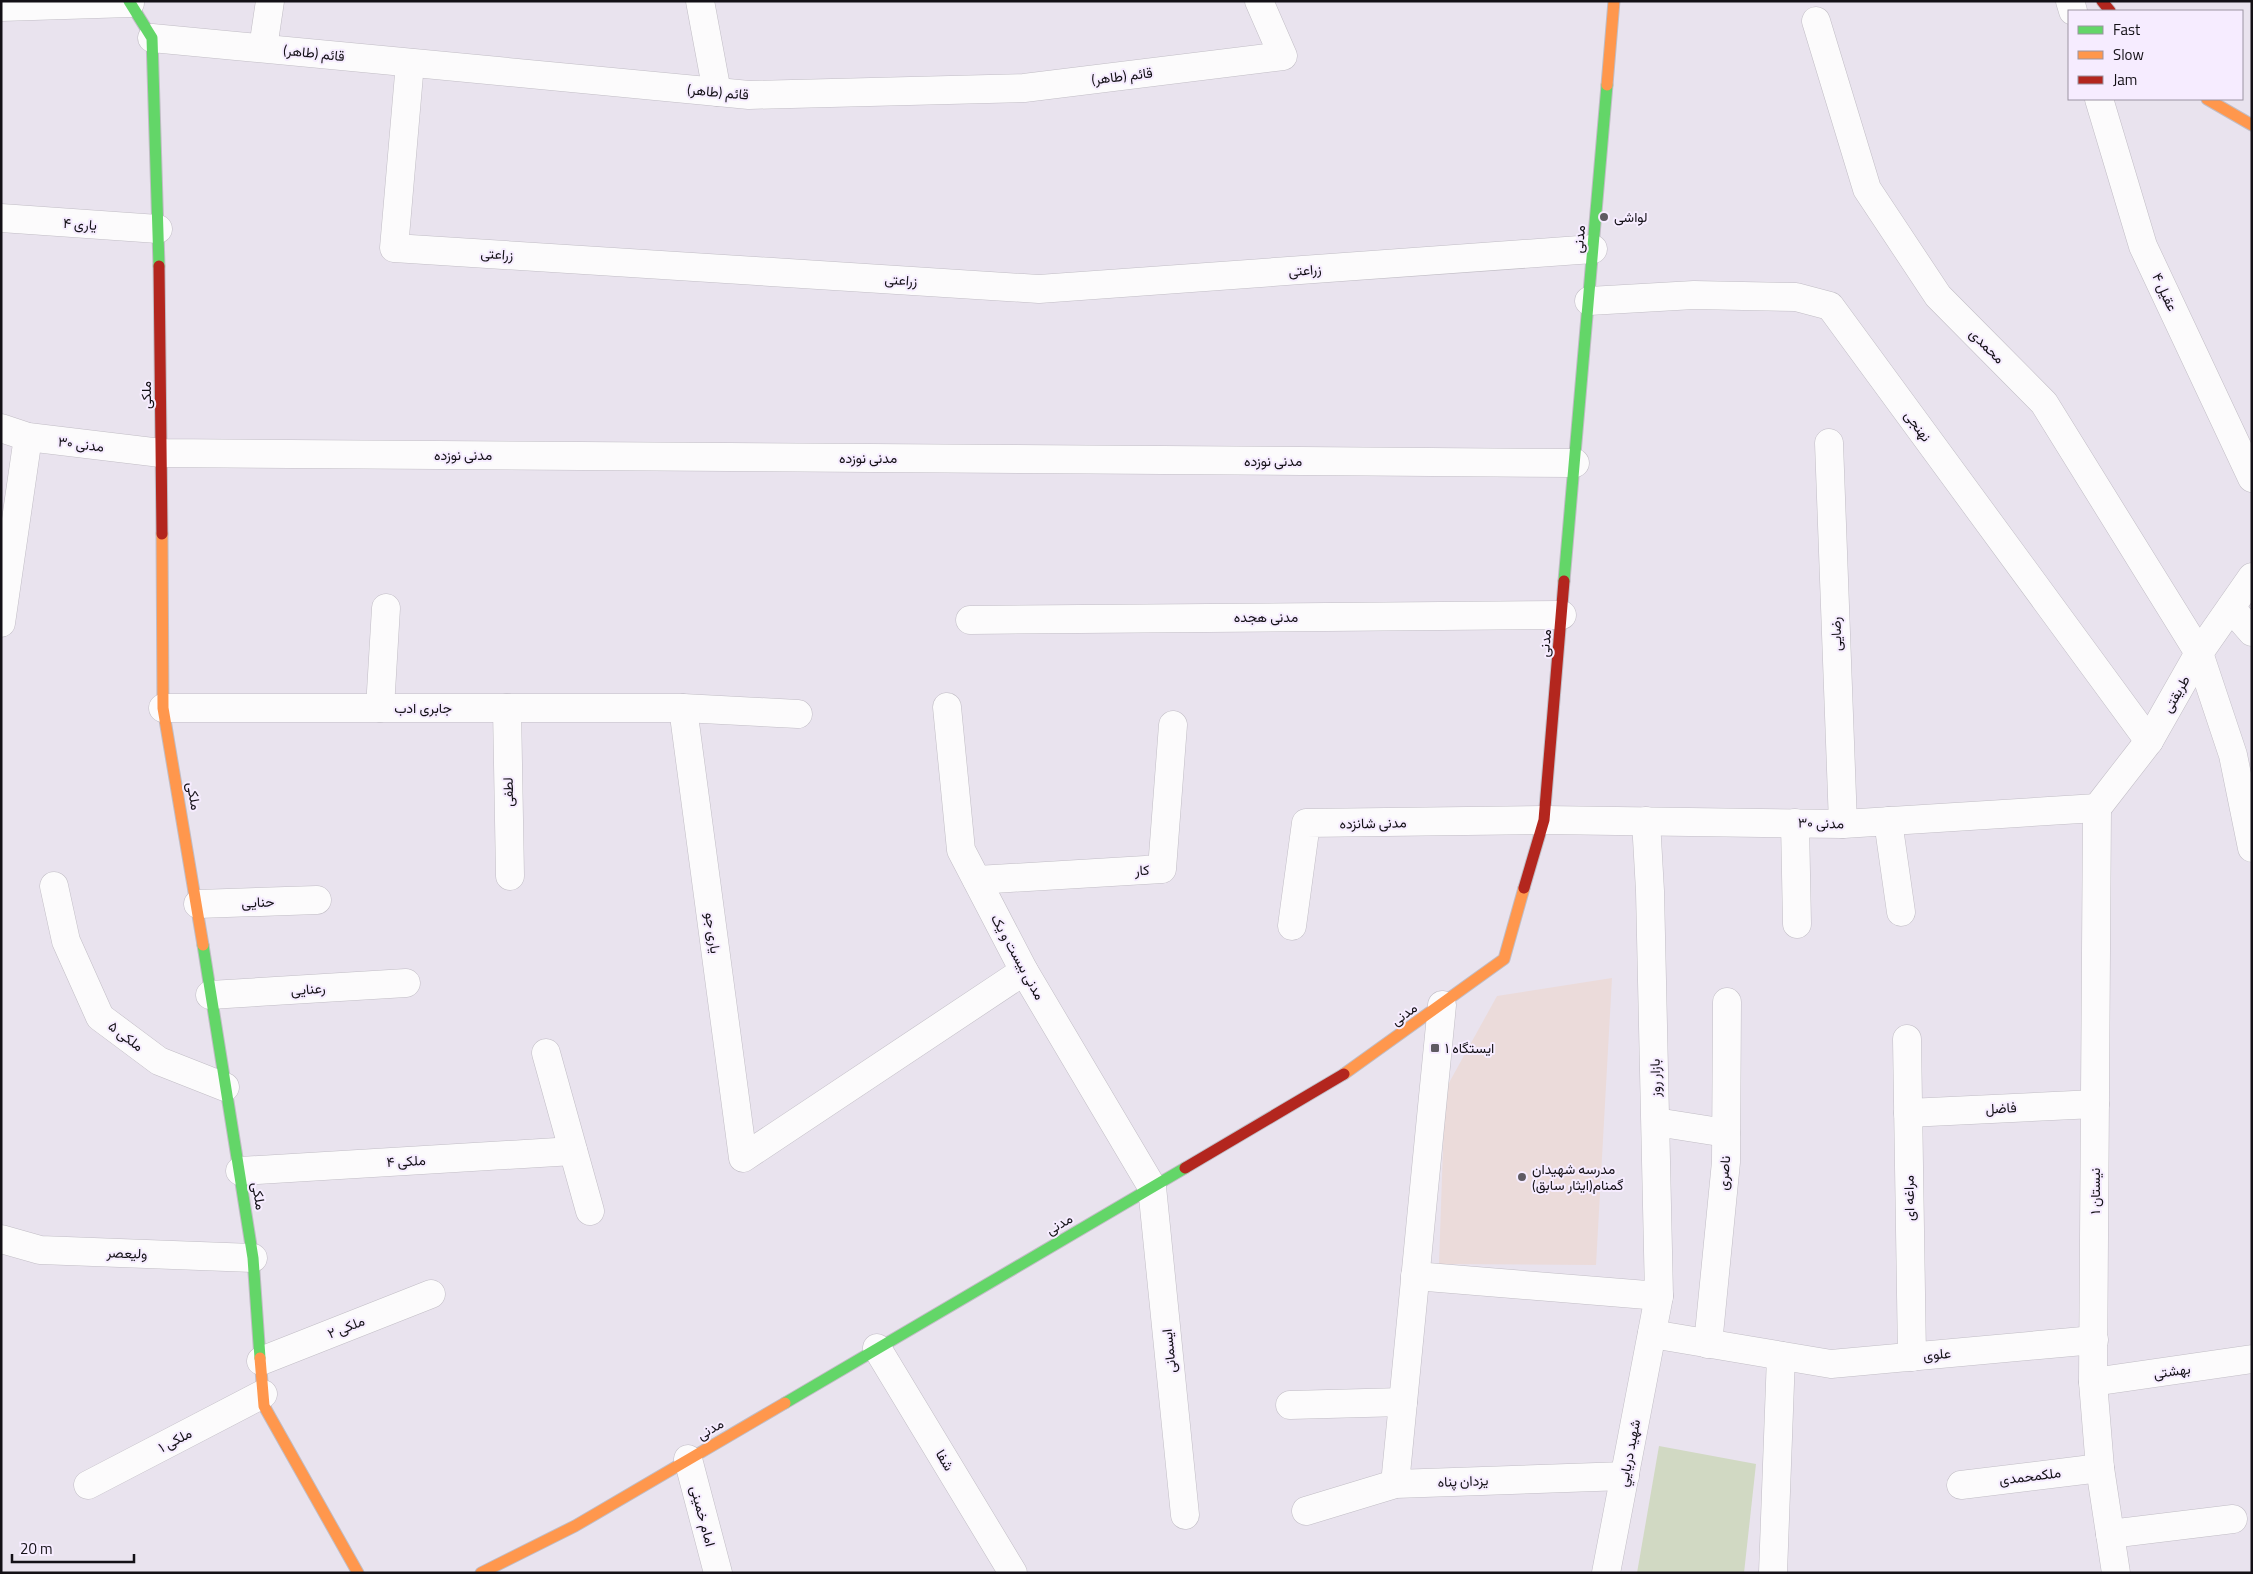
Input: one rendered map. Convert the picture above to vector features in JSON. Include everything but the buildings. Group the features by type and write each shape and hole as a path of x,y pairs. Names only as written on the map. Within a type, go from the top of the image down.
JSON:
{"main road":[{"name":"مدنی","path":"482,1573 575,1526 1360,1065 1504,959 1544,820 1614,1"},
{"path":"129,2 152,38"},
{"name":"ملکی","path":"152,38 158,230 163,708 198,904 210,995 253,1258 264,1406 358,1573"},
{"path":"2209,100 2252,125"}],"street":[{"path":"263,48 270,1"},
{"path":"700,1 717,92"},
{"name":"قائم (طاهر)","path":"152,38 749,95 1024,88 1283,56 1259,1"},
{"path":"1,7 129,2"},
{"name":"محمدی","path":"1816,21 1867,189 1938,296 2044,403 2199,653 2233,755 2252,848"},
{"name":"زراعتی","path":"410,63 394,248 1040,289 1593,249"},
{"name":"عقیل ۴","path":"2099,100 2143,246 2252,478"},
{"name":"یاری ۴","path":"1,218 158,230"},
{"name":"نهنجی","path":"1589,301 1694,295 1787,297 1830,306 2149,741"},
{"name":"مدنی ۳۰","path":"1,428 28,437 161,454"},
{"path":"1,623 28,437"},
{"name":"رضایی","path":"1829,444 1843,824"},
{"name":"مدنی نوزده","path":"161,454 1575,463"},
{"name":"طریقتی","path":"2097,808 2149,741 2199,653 2252,578"},
{"path":"380,708 386,608"},
{"path":"2230,608 2252,632"},
{"name":"مدنی هجده","path":"970,620 1562,615"},
{"name":"مدنی بیست و یک","path":"947,706 961,850 1024,971 1152,1187"},
{"name":"جابری ادب","path":"163,708 683,708 798,714"},
{"name":"لطفی","path":"507,708 510,876"},
{"name":"یاری جو","path":"683,708 743,1158 1024,971"},
{"name":"کار","path":"976,880 1162,869 1172,725"},
{"name":"مدنی ۳۰","path":"1544,820 1843,824 2097,808"},
{"name":"نیستان ۱","path":"2097,808 2093,1382 2100,1468 2116,1573"},
{"name":"مدنی شانزده","path":"1292,926 1306,823 1544,820"},
{"name":"بازار روز","path":"1646,821 1650,891 1659,1296 1652,1334"},
{"path":"1888,821 1902,912"},
{"path":"1795,823 1797,924"},
{"name":"ملکی ۵","path":"54,886 66,941 100,1017 160,1061 225,1087"},
{"name":"حنایی","path":"198,904 317,900"},
{"name":"رعنایی","path":"210,995 406,983"},
{"name":"ناصری","path":"1708,1344 1726,1162 1727,1002"},
{"path":"1394,1484 1442,1005"},
{"name":"مراغه ای","path":"1906,1039 1912,1357"},
{"path":"546,1053 590,1211"},
{"name":"فاضل","path":"1908,1113 2095,1104"},
{"path":"1656,1122 1726,1132"},
{"name":"ملکی ۴","path":"240,1171 573,1151"},
{"name":"ایسمانی","path":"1152,1187 1185,1514"},
{"name":"ولیعصر","path":"1,1239 40,1250 253,1258"},
{"path":"1415,1276 1659,1296"},
{"name":"ملکی ۲","path":"261,1361 431,1294"},
{"name":"علوی","path":"1652,1334 1831,1364 2094,1340"},
{"name":"شهيد دريايي","path":"1606,1573 1652,1334"},
{"name":"شفا","path":"877,1348 1013,1573"},
{"path":"1773,1573 1780,1356"},
{"name":"بهشتی","path":"2093,1382 2252,1359"},
{"name":"ملکی ۱","path":"88,1485 263,1394"},
{"path":"1290,1405 1403,1402"},
{"name":"امام خمینی","path":"688,1459 718,1573"},
{"name":"ملکمحمدی","path":"1961,1485 2100,1468"},
{"name":"یزدان پناه","path":"1306,1511 1394,1484 1625,1476"},
{"path":"2110,1534 2233,1518"}],"shaded area":[{"name":"مدرسه شهیدان گمنام(ایثار سابق)","path":"1612,978 1596,1265 1439,1264 1445,1090 1497,996"}],"green space":[{"path":"1659,1446 1756,1464 1744,1573 1637,1573"}],"traffic: fast":[{"path":"129,1 152,38 159,266"},
{"path":"1564,581 1607,85"},
{"path":"203,945 253,1258 260,1358"},
{"path":"785,1403 1185,1168"}],"traffic: slow":[{"path":"1607,85 1614,1"},
{"path":"2209,100 2252,125"},
{"path":"162,534 163,708 203,945"},
{"path":"1344,1074 1504,959 1524,888"},
{"path":"260,1358 264,1406 358,1573"},
{"path":"481,1573 575,1526 785,1403"}],"traffic: jam":[{"path":"2102,1 2109,10"},
{"path":"159,266 162,534"},
{"path":"1524,888 1544,820 1564,581"},
{"path":"1185,1168 1344,1074"}],"place":[{"name":"لواشی","path":"1604,217"},
{"name":"ایستگاه ۱","path":"1435,1048"},
{"name":"مدرسه شهیدان گمنام(ایثار سابق)","path":"1522,1177"}]}
